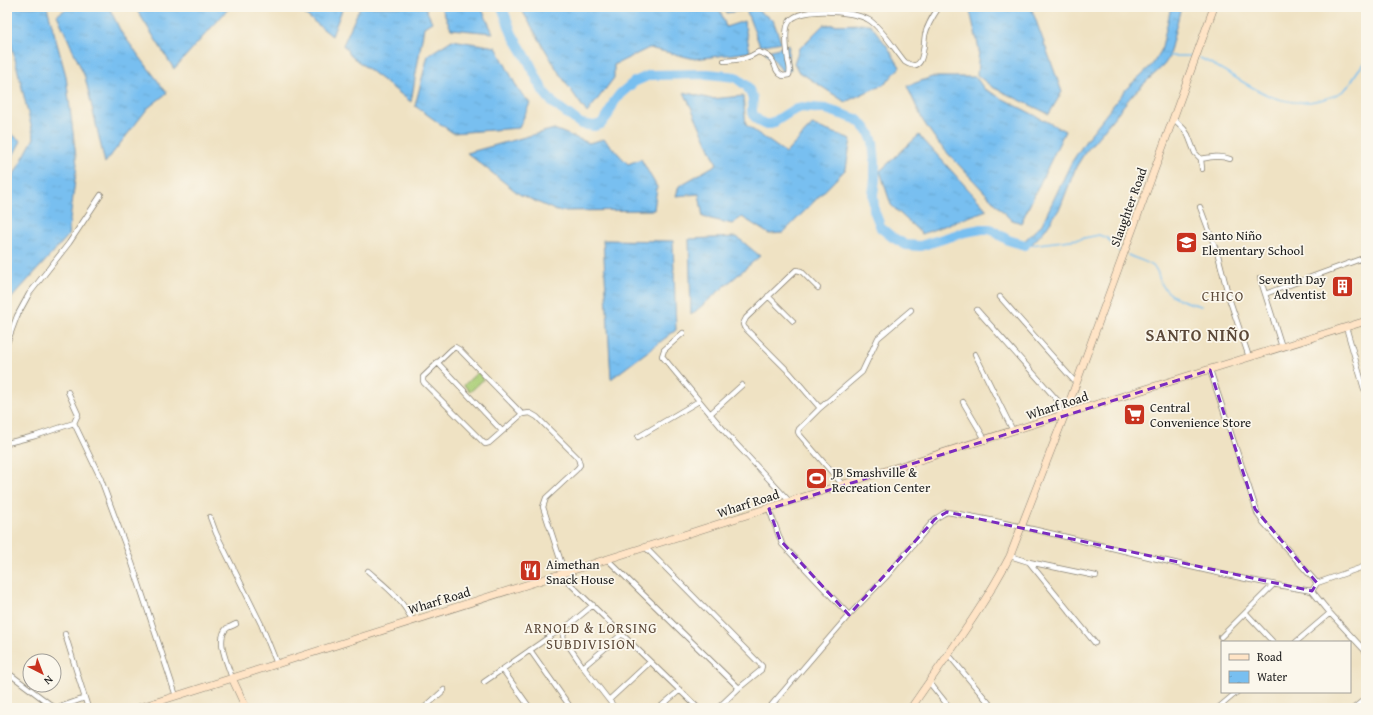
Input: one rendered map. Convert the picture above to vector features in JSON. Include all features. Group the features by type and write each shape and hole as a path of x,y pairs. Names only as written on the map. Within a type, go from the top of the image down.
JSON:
{"main road":[{"name":"Slaughter Road","path":"911,708 1001,575 1010,556 1076,383 1214,7"},
{"name":"Wharf Road","path":"138,708 986,441 1063,415 1366,321"},
{"path":"232,678 246,708"}],"street":[{"path":"724,60 743,60 758,52 769,55 780,75 789,75 791,69 788,62 785,30 788,22 794,16 804,13 834,11 858,15 868,19 875,24 905,62 915,65 919,63 922,58 927,30 939,7"},
{"path":"1173,118 1184,129 1195,153 1200,159 1202,169"},
{"path":"1200,159 1224,156 1230,159"},
{"path":"7,343 17,316 29,294 70,243 101,195"},
{"path":"1200,207 1218,255 1228,298 1249,357"},
{"path":"1265,294 1366,257"},
{"path":"818,288 801,271 796,270 743,322 744,327 789,372 820,408"},
{"path":"1260,278 1282,347"},
{"path":"768,296 793,321"},
{"path":"1000,297 1076,383"},
{"path":"843,485 798,432 801,426 820,408 862,372 878,338 911,310"},
{"path":"977,310 1059,402 1063,415"},
{"path":"1346,327 1364,389"},
{"path":"683,333 664,350 662,354 665,360 699,402 790,502"},
{"path":"522,414 458,348 453,348 423,377 422,381 485,444 489,444 522,414 530,413 537,417 578,458 580,465 546,498 543,507 563,574 698,708"},
{"path":"975,354 1014,432"},
{"path":"437,362 502,431"},
{"path":"1210,370 1258,515 1317,583"},
{"path":"710,414 742,385"},
{"path":"7,442 35,436 74,423 78,414 68,392"},
{"path":"638,438 699,402"},
{"path":"964,402 986,441"},
{"path":"74,423 100,477 132,562 176,696"},
{"path":"769,509 782,544 849,615"},
{"path":"769,708 849,615 886,577 935,519 947,512 1021,526 1149,558 1273,585 1312,591 1366,652"},
{"path":"210,517 216,533 261,624 277,664"},
{"path":"646,548 762,666 761,670 718,708"},
{"path":"1010,556 1028,562 1096,576"},
{"path":"608,560 739,688"},
{"path":"1028,562 1095,643"},
{"path":"1312,591 1317,583 1366,566"},
{"path":"368,571 402,603 409,613 412,622"},
{"path":"1221,637 1273,585"},
{"path":"484,682 564,628 593,605"},
{"path":"1246,613 1272,641"},
{"path":"1297,641 1330,613"},
{"path":"232,678 222,648 222,642 227,629 236,624"},
{"path":"564,628 564,639 583,667 615,708"},
{"path":"65,634 88,708"},
{"path":"583,667 622,634"},
{"path":"530,650 571,708"},
{"path":"948,654 993,708"},
{"path":"609,700 650,662"},
{"path":"503,670 530,708"},
{"path":"7,672 56,708 85,698"},
{"path":"929,682 950,708"},
{"path":"424,708 444,690"},
{"path":"659,708 680,690"},
{"path":"1218,708 1236,693"},
{"path":"1354,708 1366,698"}],"highlighted area":[{"path":"1210,370 1255,509 1317,583 1312,591 947,512 935,519 849,615 780,540 769,509"}],"green space":[{"path":"478,372 484,379 470,392 464,385"}],"water":[{"path":"7,7 47,7 66,76 77,165 68,236 7,303 7,187 34,138 7,26"},
{"path":"69,7 109,7 121,32 167,93 148,108 105,163 85,77 57,15"},
{"path":"135,7 230,7 174,69"},
{"path":"296,7 343,7 332,36"},
{"path":"360,7 425,7 432,22 424,27 411,102 351,56 343,45"},
{"path":"441,7 481,7 493,33 451,29"},
{"path":"520,7 719,7 726,27 744,21 750,52 695,59 649,48 614,65 614,78 587,113 559,73"},
{"path":"725,7 752,7 773,20 781,42 760,46 746,10 726,13"},
{"path":"969,7 1031,7 1062,92 1049,114 992,87 977,75 979,49"},
{"path":"1171,7 1181,7 1168,59 1164,65 1133,94 1084,154 1076,167 1060,208 1044,231 1031,245 1021,244 1042,224 1071,163 1089,136 1127,88 1152,65 1161,51"},
{"path":"870,24 887,46 900,67 886,83 845,102 798,71 794,63 799,49 823,25"},
{"path":"452,40 496,47 519,91 530,103 519,128 453,133 415,106 428,55"},
{"path":"789,45 788,59 791,70 784,74 776,62 765,52"},
{"path":"932,77 976,77 984,89 1065,131 1021,223 1010,219 939,144 923,121 907,86"},
{"path":"684,92 711,99 743,96 746,125 786,153 812,125 851,139 846,169 783,233 769,234 742,217 732,224 703,217 699,194 676,196 679,186 717,164"},
{"path":"554,129 589,143 604,139 628,164 641,159 657,187 654,210 557,211 519,194 467,153"},
{"path":"7,131 21,141 7,167"},
{"path":"919,135 987,210 922,234 891,205 880,171"},
{"path":"737,237 760,256 691,315 689,239"},
{"path":"603,240 673,241 676,330 611,379"}],"waterway":[{"path":"502,7 512,34 529,62 543,91 553,103 581,124 594,126 601,124 620,94 634,82 650,75 708,74 735,77 747,86 753,98 753,115 764,124 771,124 801,107 826,109 856,119 861,123 869,132 873,142 875,163 873,194 874,210 881,228 892,237 906,245 920,246 965,232 990,229 1008,240 1025,245"},
{"path":"1169,56 1192,56"},
{"path":"1200,58 1272,97 1287,101 1303,102 1332,97 1340,93 1349,85 1359,69 1366,63"},
{"path":"1030,245 1099,235 1107,238 1114,247 1121,252"},
{"path":"1128,255 1154,267 1157,270 1164,288 1173,296 1201,306"}],"place":[{"name":"Santo Niño Elementary School","path":"1187,242"},
{"name":"Seventh Day Adventist","path":"1342,286"},
{"name":"Central Convenience Store","path":"1134,414"},
{"name":"JB Smashville & Recreation Center","path":"817,479"},
{"name":"Aimethan Snack House","path":"530,571"}],"district":[{"name":"CHICO","path":"1223,296"},
{"name":"SANTO NIÑO","path":"1198,335"},
{"name":"ARNOLD & LORSING SUBDIVISION","path":"591,636"}]}
